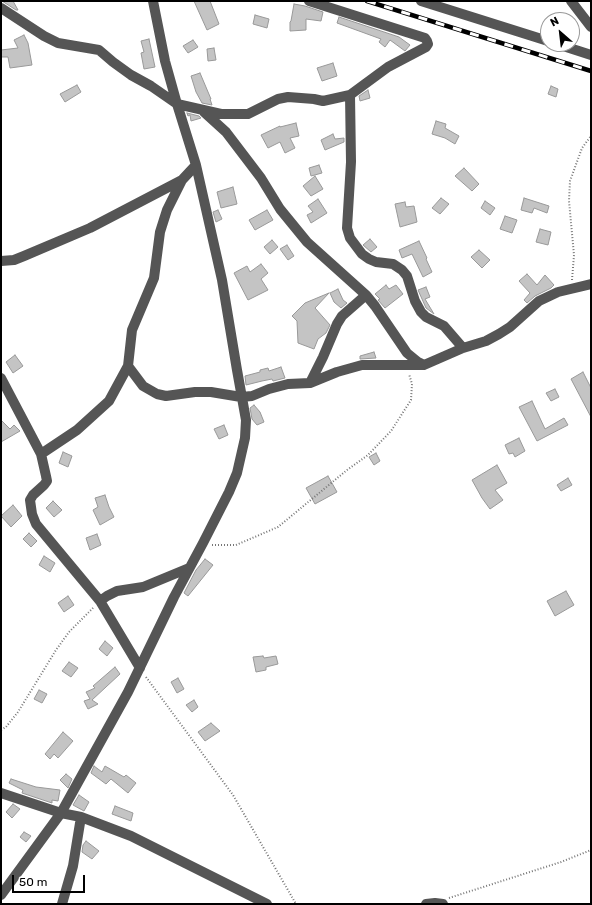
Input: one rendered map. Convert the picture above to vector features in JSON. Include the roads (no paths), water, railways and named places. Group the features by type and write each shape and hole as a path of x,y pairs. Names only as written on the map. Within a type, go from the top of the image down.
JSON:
{"street":[{"path":"1,895 61,813 140,668 174,597 229,492 241,460 245,438 246,420 222,280 196,165 165,61 154,1"},
{"path":"1,8 44,36 58,43 99,50 130,75 151,86 177,104 204,112 221,114 248,114 278,99 298,97 323,101 350,95 388,67 426,47 428,44 425,38 309,1"},
{"path":"421,1 540,38"},
{"path":"571,1 591,27"},
{"path":"580,51 591,55"},
{"path":"350,95 351,162 347,228 350,238 362,254 369,259 376,262 393,264 402,270 407,276 415,301 421,312 426,317 444,326 463,348"},
{"path":"204,112 226,132 261,178 280,209 307,242 366,295 407,353 424,365"},
{"path":"41,454 77,430 109,401 128,366 132,330 154,278 160,232 167,210 182,180 196,165"},
{"path":"1,261 14,260 90,228 182,180"},
{"path":"128,366 143,386 157,394 166,396 195,392 212,392 242,397 252,396 269,389 288,384 310,383 338,372 362,365 424,365 463,348 486,341 499,334 510,327 539,301 558,292 591,284"},
{"path":"310,383 342,316 366,295"},
{"path":"1,378 41,454 47,481 30,500 32,514 36,524 100,601 140,668"},
{"path":"100,601 117,591 143,587 189,568"},
{"path":"1,793 61,813 81,817 131,836 267,904"},
{"path":"62,904 73,866 81,817"}],"railway":[{"path":"367,1 591,71"}]}
